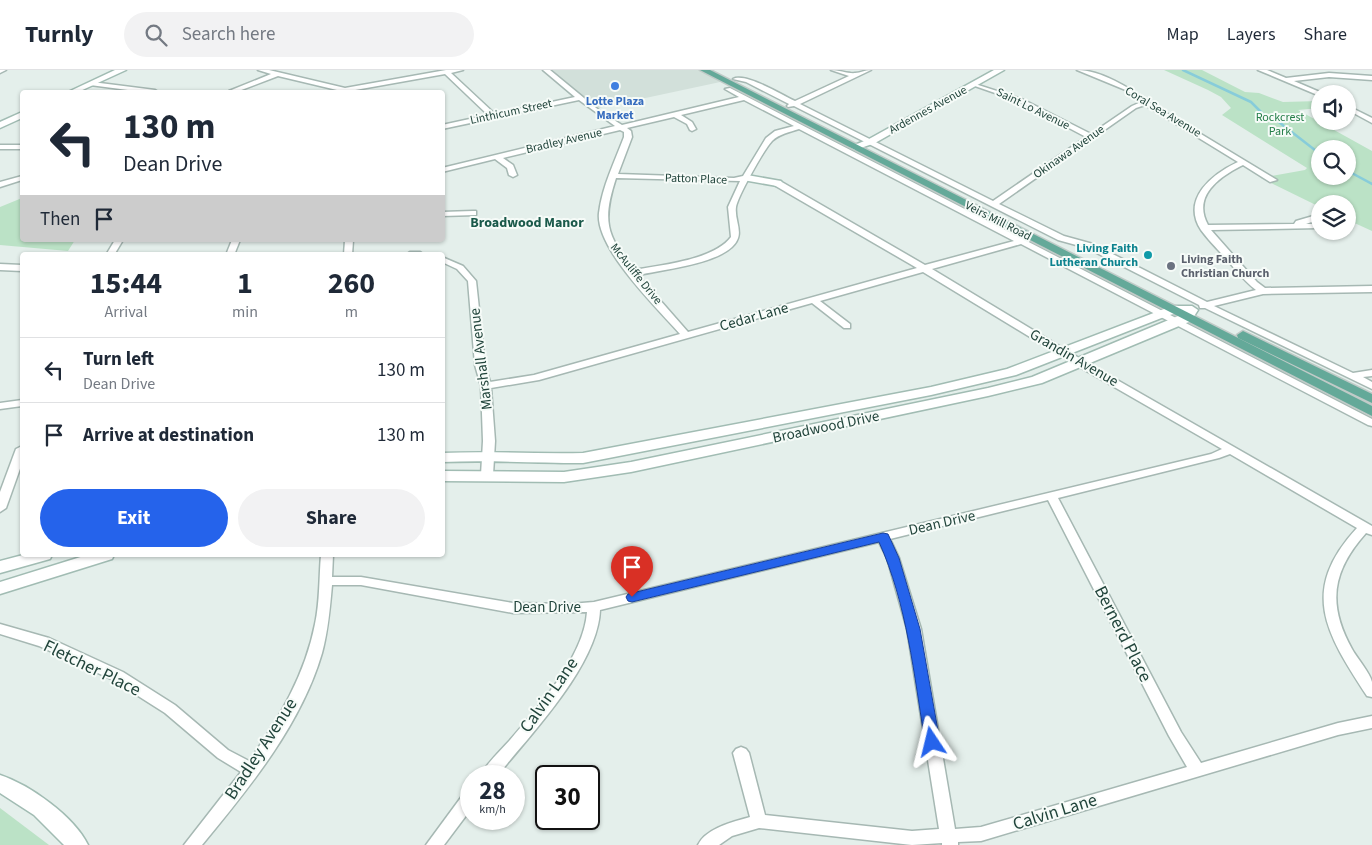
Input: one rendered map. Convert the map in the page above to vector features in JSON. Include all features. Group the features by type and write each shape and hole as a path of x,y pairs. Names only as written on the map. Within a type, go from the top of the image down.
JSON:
{"main road":[{"name":"Veirs Mill Road","path":"704,70 863,145 1177,315 1372,412"},
{"name":"Veirs Mill Road","path":"718,70 785,108"},
{"name":"Veirs Mill Road","path":"863,145 1177,315 1372,399"}],"street":[{"path":"77,90 122,70"},
{"path":"261,70 344,90 460,70"},
{"path":"236,90 291,70"},
{"path":"546,70 579,98 622,127"},
{"path":"834,70 856,76"},
{"path":"785,108 868,70"},
{"name":"Ardennes Avenue","path":"863,145 1000,70"},
{"name":"Coral Sea Avenue","path":"1080,70 1130,90 1146,103 1273,180"},
{"path":"1261,70 1311,90"},
{"path":"446,72 493,116"},
{"path":"1286,80 1327,72 1372,78"},
{"path":"92,84 138,90"},
{"name":"Saint Lo Avenue","path":"974,84 1020,100 1091,136"},
{"name":"Veirs Mill Road","path":"728,89 743,98 785,108 800,126 1022,241 1177,315 1372,423"},
{"name":"Linthicum Street","path":"445,126 579,98"},
{"name":"Bradley Avenue","path":"445,169 743,98"},
{"name":"Okinawa Avenue","path":"994,204 1134,107 1146,103"},
{"path":"1356,112 1372,121"},
{"path":"676,115 690,123 692,129"},
{"path":"0,125 20,116"},
{"path":"633,272 700,258 720,252 729,246 736,234 732,207 753,167 769,140 778,133 800,126"},
{"name":"McAuliffe Drive","path":"622,127 628,131 628,137 604,209 603,223 611,244 687,336"},
{"name":"Veirs Mill Road","path":"863,145 994,204 1061,238 1090,246 1205,305 1372,386"},
{"path":"0,147 20,147"},
{"path":"497,157 510,167 513,175"},
{"path":"1244,162 1228,169 1201,196 1198,211 1204,228 1254,284 1263,290"},
{"path":"753,167 777,183"},
{"name":"Patton Place","path":"615,176 734,180 747,178 777,183"},
{"path":"0,185 20,179"},
{"name":"Grandin Avenue","path":"777,183 925,269 1080,363 1368,529"},
{"path":"445,214 473,213"},
{"path":"1297,226 1299,223 1311,219"},
{"path":"1204,228 1311,226"},
{"name":"Cedar Lane","path":"486,386 536,378 1022,241"},
{"name":"Marshall Avenue","path":"445,260 466,271 472,281 480,365 486,386 487,475"},
{"path":"0,267 20,268"},
{"name":"Broadwood Drive","path":"445,458 488,456 531,459 583,458 630,450 940,389 1011,372 1205,305 1263,290 1372,289"},
{"path":"814,300 847,326"},
{"name":"Broadwood Drive","path":"445,476 564,477 631,467 988,392 1037,380 1080,363 1177,315"},
{"path":"1352,376 1372,373"},
{"path":"0,406 20,403"},
{"name":"Dean Drive","path":"325,581 361,581 514,608 570,609 594,607 1052,497 1215,456 1232,449"},
{"path":"0,508 4,482 20,453"},
{"name":"Bernerd Place","path":"1052,497 1176,736 1197,770"},
{"path":"1368,529 1347,548 1334,571 1329,604 1340,642 1372,692"},
{"path":"883,537 893,558 914,629 949,840"},
{"path":"0,567 37,557"},
{"path":"0,588 100,557"},
{"name":"Bradley Avenue","path":"192,845 251,770 286,719 308,671 322,625 327,557"},
{"name":"Calvin Lane","path":"497,765 544,707 567,674 591,632 594,607"},
{"name":"Fletcher Place","path":"0,629 44,642 118,676 170,709 223,754 251,770"},
{"name":"Calvin Lane","path":"706,845 727,831 759,821 912,838 949,840 981,834 1338,729 1372,722"},
{"path":"741,753 759,821"},
{"path":"0,783 24,795 56,820 77,845"},
{"path":"434,845 460,811"}],"shaded area":[{"path":"546,70 704,70 725,81 594,109"}],"green space":[{"name":"Rockcrest Park","path":"1164,70 1202,70 1245,92 1259,93 1283,102 1311,101 1311,109 1298,110 1311,117 1311,130 1334,130 1352,140 1311,140 1311,185 1356,185 1356,142 1372,151 1372,231 1356,224 1356,195 1311,195 1311,203 1261,178 1305,170 1307,168 1222,115 1231,108 1221,97"},
{"path":"20,199 20,242 74,242 68,251 0,245 0,207"},
{"path":"0,808 49,845 0,845"}],"waterway":[{"path":"1183,70 1251,102 1265,116 1275,119 1311,147"},
{"path":"1356,175 1372,184"}],"place":[{"name":"Lotte Plaza Market","path":"615,86"},
{"name":"Living Faith Lutheran Church","path":"1148,255"},
{"name":"Living Faith Christian Church","path":"1171,266"}],"district":[{"name":"Broadwood Manor","path":"527,223"}],"route":[{"path":"632,597 883,537 893,558 914,629 932,742"}]}
